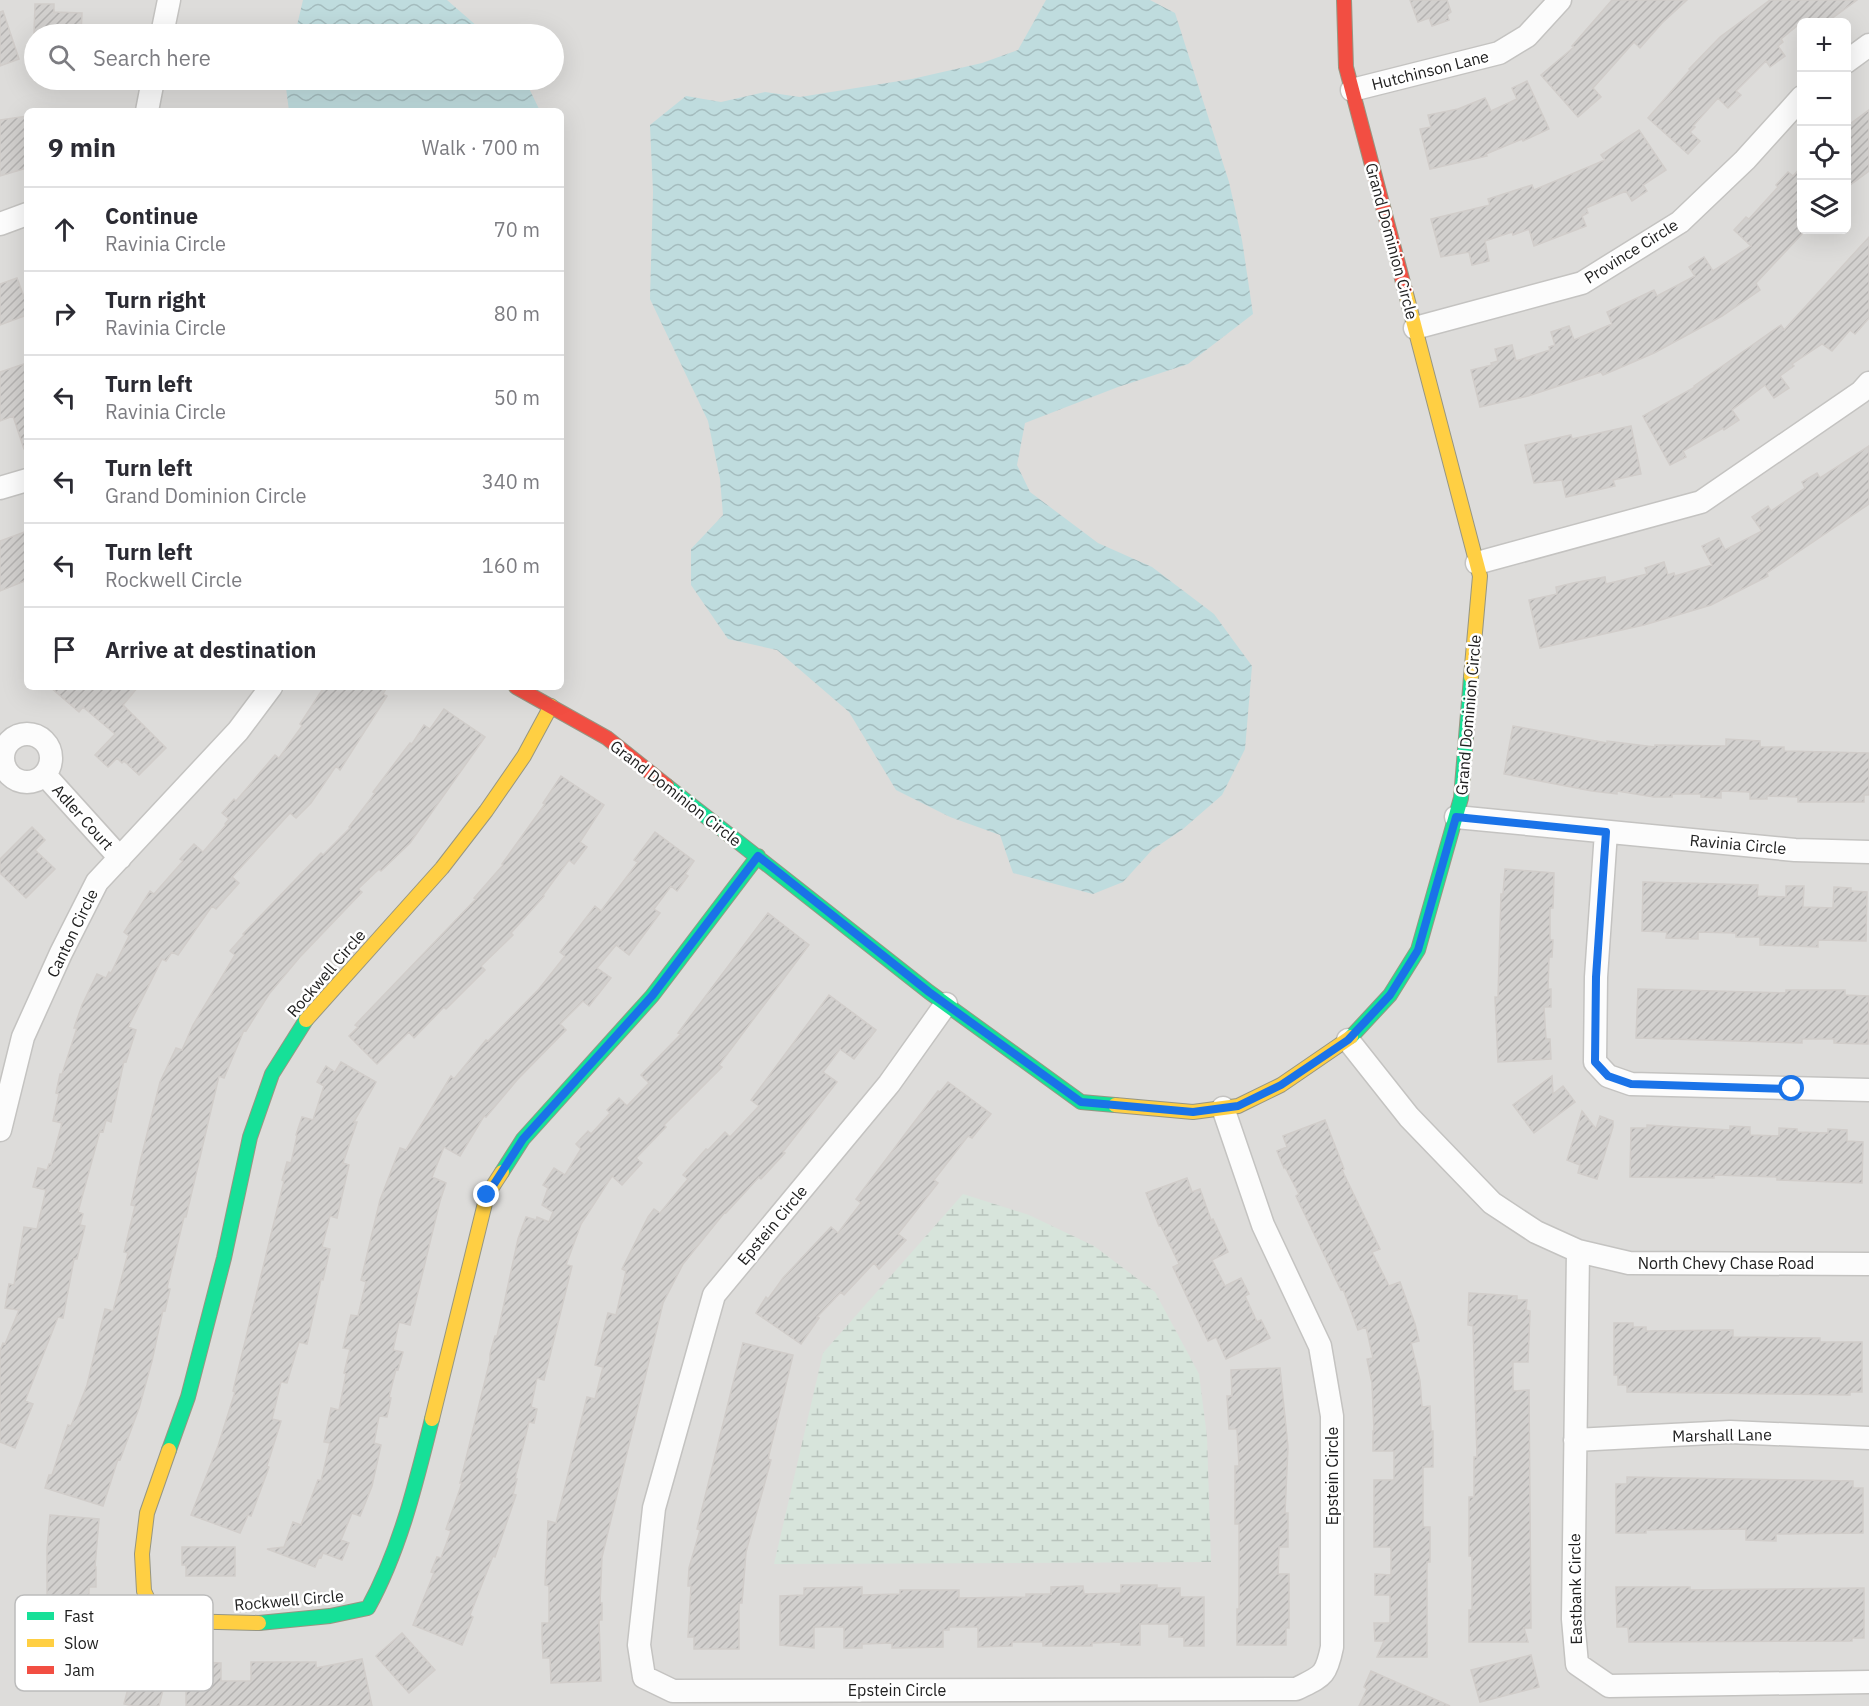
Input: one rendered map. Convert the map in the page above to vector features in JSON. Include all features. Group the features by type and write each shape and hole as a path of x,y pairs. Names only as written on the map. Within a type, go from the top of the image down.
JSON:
{"street":[{"path":"164,24 168,0"},
{"name":"Grand Dominion Circle","path":"522,690 607,738 945,1004 1081,1102 1193,1112 1238,1106 1281,1085 1348,1040 1390,995 1418,950 1456,817 1461,798 1480,576 1346,67 1344,0"},
{"name":"Hutchinson Lane","path":"1352,90 1499,53 1527,36 1560,0"},
{"path":"1851,58 1869,45"},
{"path":"148,108 151,90"},
{"name":"Province Circle","path":"1415,328 1582,283 1680,222 1745,160 1797,103"},
{"path":"0,224 24,215"},
{"path":"1477,563 1701,502 1861,392 1869,383"},
{"path":"0,488 24,481"},
{"name":"Canton Circle","path":"0,1130 23,1037 61,953 97,882 238,731 269,690"},
{"name":"Rockwell Circle","path":"146,1595 142,1554 147,1513 188,1397 224,1258 250,1137 272,1074 301,1025 442,868 486,811 524,756 551,706"},
{"name":"Adler Court","path":"45,775 120,858"},
{"name":"Ravinia Circle","path":"1456,817 1795,850 1869,852"},
{"path":"1606,832 1596,977 1595,1062 1608,1076 1631,1084 1869,1090"},
{"name":"Rockwell Circle","path":"213,1622 257,1623 330,1616 368,1608 383,1581 416,1484 487,1195 523,1139 652,996 758,856"},
{"name":"Epstein Circle","path":"945,1004 889,1084 714,1295 654,1508 639,1645 645,1677 673,1691 1296,1689 1317,1678 1328,1668 1332,1647 1332,1416 1320,1346 1261,1220 1223,1108"},
{"name":"North Chevy Chase Road","path":"1348,1040 1408,1117 1492,1203 1536,1232 1578,1251 1629,1263 1869,1264"},
{"name":"Eastbank Circle","path":"1578,1251 1573,1618 1577,1664 1609,1686 1869,1683"},
{"name":"Marshall Lane","path":"1575,1440 1730,1432 1869,1438"}],"shaded area":[{"path":"0,0 1869,0 1869,1706 0,1706"}],"green space":[{"path":"963,1194 1029,1215 1094,1246 1155,1292 1199,1374 1207,1437 1211,1562 774,1564 823,1353"}],"water":[{"path":"303,0 447,0 475,24 297,24"},
{"path":"1046,0 1150,0 1175,13 1229,182 1242,240 1253,314 1188,364 1118,387 1025,423 1017,465 1030,492 1098,543 1152,567 1214,614 1252,666 1245,749 1222,795 1183,829 1152,850 1123,882 1093,894 1013,873 1000,835 950,817 896,790 849,712 777,650 728,639 691,585 691,549 723,515 720,479 708,421 650,299 653,192 650,125 686,96 721,102 765,92 800,97 912,79 982,63 1018,50"},
{"path":"286,90 530,90 539,108 289,108"}],"building":[{"path":"1410,0 1447,0 1451,12 1447,15 1449,20 1432,26 1429,18 1418,22"},
{"path":"1612,0 1687,0 1640,48 1634,42 1593,88 1601,97 1578,117 1541,75 1574,47 1572,46"},
{"path":"1770,0 1857,0 1832,18 1797,18 1797,26 1781,39 1783,42 1778,46 1785,56 1770,67 1766,61 1736,91 1741,95 1728,108 1718,98 1693,126 1695,127 1690,132 1700,141 1688,154 1648,118 1689,69 1720,37"},
{"path":"35,4 54,4 54,12 82,13 81,24 34,24"},
{"path":"3,11 19,59 0,66 0,12"},
{"path":"1527,81 1549,129 1486,154 1487,156 1430,169 1420,129 1431,127 1428,115 1458,109 1485,98 1491,111 1517,99 1512,88"},
{"path":"1869,110 1869,171 1851,184 1851,126 1851,123"},
{"path":"24,116 24,169 0,176 0,120"},
{"path":"1639,130 1666,170 1643,185 1647,191 1632,201 1626,191 1586,208 1588,213 1582,216 1586,226 1534,246 1529,229 1485,241 1489,261 1472,265 1469,252 1441,257 1431,219 1490,205 1488,199 1532,185 1534,190 1605,160 1601,155"},
{"path":"1788,172 1793,176 1797,172 1797,234 1802,234 1756,283 1760,290 1722,316 1654,353 1603,375 1601,372 1528,396 1480,407 1471,370 1492,365 1491,363 1498,361 1495,349 1512,345 1516,361 1550,350 1549,347 1555,345 1551,332 1569,326 1574,340 1612,324 1607,312 1654,290 1657,296 1695,276 1689,267 1704,257 1713,271 1751,246 1734,230 1746,217 1749,219 1778,187 1776,185"},
{"path":"1869,237 1869,318 1855,334 1850,330 1832,351 1822,344 1792,364 1794,366 1780,376 1789,388 1774,398 1765,385 1732,410 1739,420 1683,451 1686,457 1670,465 1643,416 1695,387 1781,325 1784,330"},
{"path":"17,278 24,297 24,316 0,325 0,284"},
{"path":"24,364 24,449 13,416 0,421 0,372"},
{"path":"1631,426 1641,474 1613,480 1615,486 1566,497 1562,480 1534,483 1525,445 1571,435 1572,439"},
{"path":"1869,446 1869,504 1767,573 1768,576 1711,605 1644,625 1540,648 1529,600 1557,594 1556,587 1573,583 1605,577 1606,584 1647,574 1645,568 1664,562 1668,575 1674,573 1675,576 1712,565 1702,546 1719,538 1725,550 1762,531 1752,517 1768,506 1771,511 1805,488 1802,482 1817,473 1820,478"},
{"path":"24,532 24,581 0,591 0,541"},
{"path":"53,690 136,690 123,705 166,748 139,775 124,761 122,763 117,758 108,767 95,755 115,734 83,707 79,712"},
{"path":"322,690 385,690 383,694 387,696 340,770 336,766 311,803 296,818 290,813 232,877 239,883 216,909 212,906 178,955 172,952 166,961 162,959 128,1027 136,1030 126,1062 124,1061 111,1122 106,1120 103,1132 100,1131 78,1212 83,1214 80,1225 85,1226 77,1259 74,1259 63,1318 58,1317 25,1401 33,1404 15,1448 0,1442 0,1351 19,1310 5,1308 9,1284 14,1285 24,1227 37,1229 46,1190 33,1187 38,1168 47,1170 51,1164 62,1123 53,1121 59,1094 56,1093 82,1005 97,974 106,978 109,972 111,973 129,936 124,932 150,891 154,894 183,861 180,859 194,844 203,852 229,819 222,813 234,799 236,801 275,755 279,758 302,726 300,724"},
{"path":"444,709 485,737 410,843 358,889 362,892 299,958 269,994 246,1031 244,1030 224,1078 219,1076 167,1288 170,1289 152,1361 139,1408 120,1460 118,1459 103,1506 45,1488 49,1475 52,1475 68,1425 71,1426 87,1385 105,1309 113,1311 128,1253 124,1252 135,1206 131,1205 141,1158 160,1082 176,1048 182,1050 193,1025 235,955 230,951 243,934 321,853 323,855 350,828 375,793 373,792 410,743 412,744 424,725 430,729"},
{"path":"1513,726 1607,743 1607,741 1655,747 1655,745 1726,746 1726,739 1760,741 1760,747 1784,747 1784,751 1869,753 1869,795 1864,795 1864,802 1798,802 1798,797 1767,796 1767,799 1750,799 1750,792 1721,791 1721,798 1701,797 1701,794 1672,794 1672,797 1654,797 1617,791 1617,794 1592,791 1504,774"},
{"path":"561,776 604,805 580,842 587,847 574,864 569,860 544,896 511,933 513,935 481,966 485,970 414,1038 409,1032 377,1064 349,1036 358,1027 355,1025 476,899 474,898 503,865 545,804 543,803"},
{"path":"32,827 45,840 35,850 55,869 26,898 0,873 0,859"},
{"path":"655,832 694,861 685,874 688,876 677,891 671,886 654,909 660,913 629,955 616,945 597,968 611,978 589,1006 583,1001 560,1024 566,1030 517,1080 486,1117 484,1116 460,1156 444,1147 432,1177 446,1183 410,1325 399,1322 393,1350 403,1352 389,1397 391,1398 387,1417 379,1416 374,1443 381,1445 372,1486 360,1516 352,1513 341,1540 349,1543 342,1560 323,1553 315,1567 267,1549 284,1547 293,1522 301,1525 318,1480 321,1481 330,1443 324,1442 331,1408 339,1410 346,1374 344,1373 350,1349 343,1348 351,1315 358,1316 366,1282 361,1280 380,1200 400,1148 406,1150 451,1076 454,1079 486,1040 488,1041 539,989 565,956 560,952 595,906 601,911 638,862 634,860"},
{"path":"1505,869 1554,873 1553,908 1550,908 1550,940 1553,940 1552,957 1549,957 1548,989 1551,989 1551,1007 1544,1007 1546,1039 1550,1039 1551,1059 1498,1062 1495,997 1498,997 1501,894 1503,894"},
{"path":"1643,882 1758,885 1757,896 1786,897 1786,886 1804,886 1803,907 1833,908 1834,887 1867,892 1866,941 1818,940 1818,947 1760,945 1760,937 1736,937 1736,933 1698,932 1698,939 1666,938 1667,932 1642,931"},
{"path":"768,913 809,945 719,1065 722,1067 664,1125 666,1127 636,1158 642,1163 622,1185 612,1176 581,1224 566,1265 572,1266 544,1380 537,1378 531,1407 537,1409 534,1423 529,1422 515,1479 517,1479 513,1494 516,1495 495,1557 493,1556 470,1615 473,1617 462,1645 413,1625 434,1573 431,1572 437,1557 441,1558 451,1531 446,1529 462,1483 460,1483 490,1354 495,1336 497,1336 518,1239 526,1217 536,1220 537,1217 549,1222 553,1212 542,1205 548,1188 543,1185 554,1168 565,1175 581,1149 576,1144 588,1131 591,1134 610,1113 607,1110 619,1098 627,1106 649,1083 641,1075 681,1034 678,1033"},
{"path":"1638,989 1786,993 1786,990 1845,990 1845,995 1869,996 1868,1044 1834,1043 1834,1039 1802,1039 1802,1043 1636,1038"},
{"path":"829,995 876,1030 854,1059 840,1049 823,1072 837,1082 783,1152 785,1153 725,1212 683,1264 663,1303 602,1557 600,1603 602,1603 602,1620 599,1620 601,1681 551,1683 550,1658 543,1658 542,1637 542,1623 549,1623 549,1586 545,1585 548,1521 556,1523 587,1397 595,1399 603,1367 595,1365 608,1313 616,1315 626,1271 622,1269 654,1209 660,1213 688,1179 683,1175 706,1149 708,1150 725,1132 730,1137 759,1106 751,1100"},
{"path":"341,1062 376,1082 354,1122 357,1122 343,1163 349,1165 337,1218 330,1216 322,1247 330,1249 307,1344 299,1342 287,1383 281,1382 272,1419 281,1421 267,1466 269,1467 251,1516 248,1515 240,1533 191,1515 218,1446 235,1392 233,1391 287,1162 291,1163 302,1117 313,1120 324,1086 317,1082 326,1066 335,1072"},
{"path":"1552,1076 1553,1094 1563,1086 1575,1102 1534,1133 1513,1105"},
{"path":"948,1082 991,1114 972,1138 968,1136 934,1180 938,1183 898,1234 906,1240 879,1269 874,1263 844,1295 841,1292 817,1317 819,1318 801,1344 756,1313 766,1297 768,1299 783,1278 831,1227 838,1233 861,1203 856,1199 938,1091 940,1092"},
{"path":"1582,1111 1596,1129 1600,1116 1613,1121 1597,1179 1578,1173 1580,1165 1567,1160"},
{"path":"1325,1120 1344,1169 1342,1170 1380,1249 1372,1252 1389,1286 1400,1282 1419,1341 1411,1343 1420,1381 1422,1407 1430,1406 1431,1431 1433,1431 1433,1467 1423,1467 1423,1527 1430,1527 1430,1562 1427,1562 1427,1657 1377,1657 1384,1641 1375,1641 1374,1623 1390,1623 1390,1595 1375,1595 1375,1574 1391,1575 1391,1547 1374,1547 1374,1480 1394,1480 1394,1451 1373,1451 1372,1383 1367,1359 1373,1358 1366,1327 1358,1330 1343,1289 1341,1290 1296,1196 1299,1194 1277,1151 1287,1147 1283,1136"},
{"path":"1647,1125 1730,1130 1730,1126 1750,1127 1750,1135 1779,1136 1779,1128 1797,1129 1797,1132 1828,1133 1828,1129 1847,1130 1847,1141 1863,1142 1862,1183 1714,1175 1714,1178 1630,1177 1631,1128 1647,1128"},
{"path":"1187,1178 1192,1192 1200,1189 1211,1220 1213,1219 1228,1252 1212,1260 1225,1286 1241,1278 1249,1294 1245,1296 1257,1322 1261,1320 1270,1338 1226,1359 1216,1337 1208,1341 1173,1267 1179,1264 1159,1226 1146,1193"},
{"path":"1469,1293 1517,1296 1517,1300 1527,1300 1526,1310 1530,1311 1528,1362 1513,1362 1513,1391 1529,1390 1531,1628 1524,1628 1528,1642 1469,1642 1469,1610 1472,1610 1472,1556 1469,1556 1469,1497 1474,1497 1474,1457 1477,1457 1473,1326 1468,1325"},
{"path":"1614,1323 1633,1323 1633,1327 1646,1327 1646,1331 1733,1330 1733,1337 1820,1338 1820,1342 1862,1342 1862,1392 1850,1392 1850,1395 1627,1392 1627,1385 1618,1385 1618,1375 1614,1375"},
{"path":"743,1343 793,1355 768,1459 771,1460 746,1552 742,1603 739,1603 739,1649 694,1649 694,1637 688,1637 691,1586 688,1586 689,1568 700,1530 697,1529"},
{"path":"1280,1368 1288,1447 1285,1513 1288,1513 1288,1547 1279,1547 1278,1574 1289,1574 1289,1628 1286,1628 1286,1645 1237,1645 1239,1524 1235,1524 1235,1466 1239,1466 1237,1429 1229,1429 1227,1396 1232,1396 1231,1370"},
{"path":"1627,1477 1853,1481 1853,1488 1863,1488 1863,1533 1776,1534 1776,1541 1746,1540 1746,1529 1646,1530 1646,1533 1616,1533 1616,1484 1627,1484"},
{"path":"50,1515 99,1519 95,1567 96,1587 89,1587 89,1595 47,1595"},
{"path":"182,1547 235,1547 235,1576 186,1576 186,1565 182,1565"},
{"path":"1121,1585 1157,1585 1157,1588 1180,1588 1180,1597 1204,1597 1204,1646 1184,1646 1184,1637 1169,1637 1169,1624 1140,1624 1140,1645 1121,1645 1121,1642 1092,1643 1092,1646 1043,1646 1043,1642 1012,1642 1012,1646 978,1647 978,1627 949,1627 949,1630 943,1630 943,1647 892,1648 892,1643 862,1644 862,1648 844,1648 844,1627 814,1627 814,1648 780,1645 780,1596 804,1595 804,1588 862,1587 862,1595 900,1594 900,1590 959,1590 959,1598 1026,1597 1026,1594 1051,1594 1051,1587 1083,1586 1084,1594 1121,1593"},
{"path":"1616,1587 1690,1587 1690,1590 1864,1588 1864,1638 1852,1638 1852,1641 1629,1642 1628,1627 1617,1627"},
{"path":"402,1633 435,1670 409,1693 376,1656"},
{"path":"1531,1655 1539,1687 1480,1702 1471,1670"},
{"path":"362,1659 372,1706 186,1706 186,1691 213,1691 213,1663 221,1663 221,1681 251,1681 251,1662 316,1662 316,1668"},
{"path":"1371,1671 1450,1706 1359,1706 1367,1689 1364,1687"},
{"path":"127,1691 163,1691 159,1706 124,1704"}],"traffic: fast":[{"path":"1351,1037 1390,995 1418,950 1461,798 1471,677"},
{"path":"667,786 929,992 1081,1102 1115,1105"},
{"path":"502,1172 523,1139 652,996 758,856"},
{"path":"169,1450 188,1397 224,1258 250,1137 272,1074 306,1020"},
{"path":"259,1623 330,1616 368,1608 398,1540 432,1419"}],"traffic: slow":[{"path":"1405,290 1480,576 1471,677"},
{"path":"306,1020 442,868 486,811 524,756 551,706"},
{"path":"1115,1105 1193,1112 1238,1106 1281,1085 1351,1037"},
{"path":"432,1419 487,1195 502,1172"},
{"path":"146,1595 142,1554 147,1513 169,1450"},
{"path":"213,1622 259,1623"}],"traffic: jam":[{"path":"1344,0 1346,67 1405,290"},
{"path":"521,690 607,738 667,786"}],"route":[{"path":"487,1195 523,1139 652,996 758,856 929,992 1081,1102 1193,1112 1238,1106 1281,1085 1348,1040 1390,995 1418,950 1456,817 1606,832 1596,977 1595,1062 1608,1076 1631,1084 1792,1089"}]}
